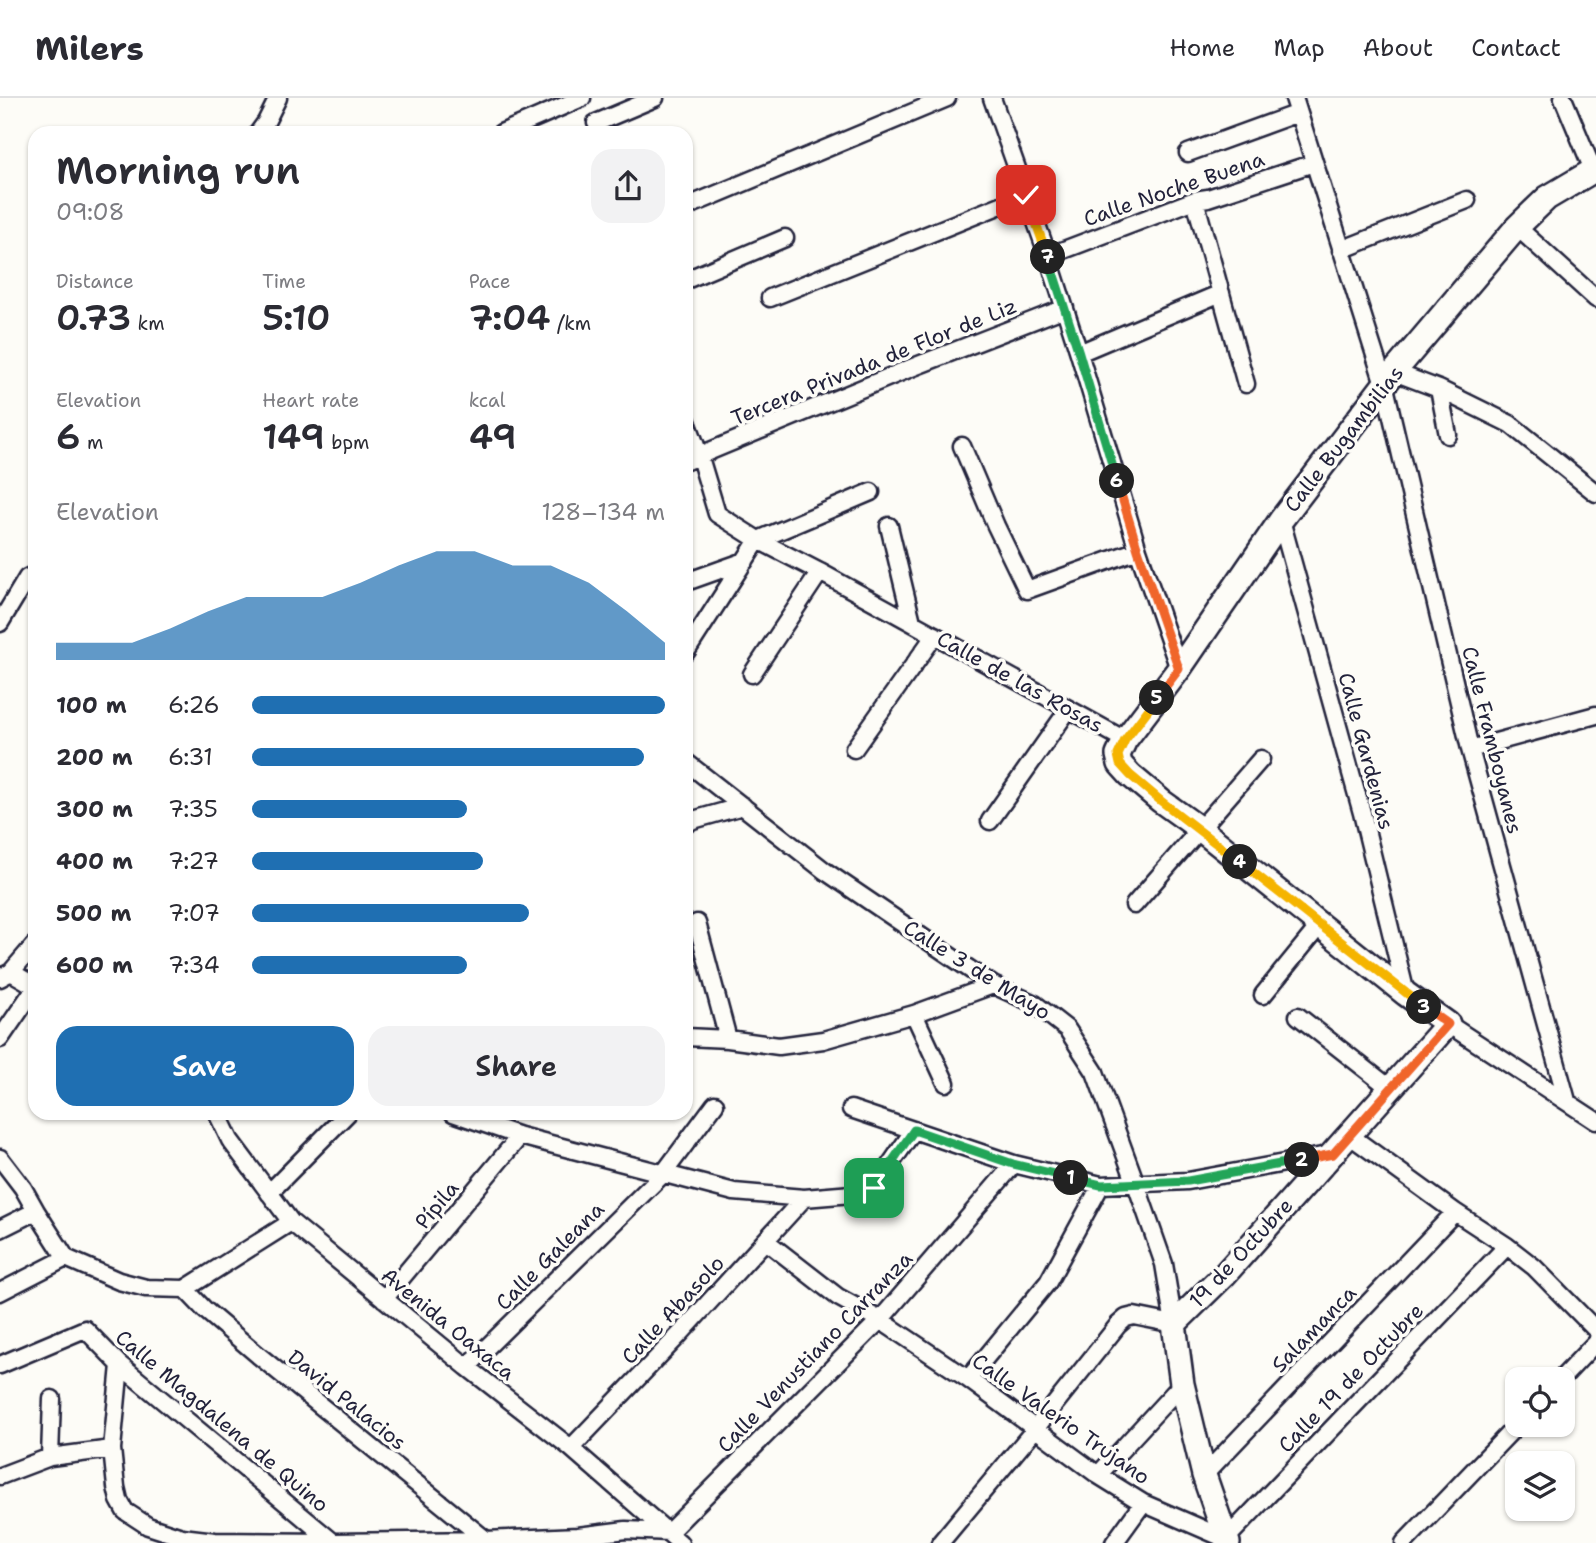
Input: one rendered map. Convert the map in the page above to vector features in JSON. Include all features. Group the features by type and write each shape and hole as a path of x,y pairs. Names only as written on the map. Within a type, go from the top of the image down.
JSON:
{"street":[{"path":"264,126 278,98"},
{"path":"518,126 584,98 596,126"},
{"path":"601,126 655,98"},
{"path":"693,204 947,98"},
{"path":"992,98 1048,256 1138,550 1179,669"},
{"path":"1563,98 1595,171"},
{"path":"1188,153 1296,106"},
{"name":"Calle Framboyanes","path":"1296,106 1341,250 1390,379 1470,749 1567,1101"},
{"name":"Calle Noche Buena","path":"1048,256 1195,200 1314,163"},
{"name":"Calle Bugambilias","path":"1125,740 1179,669 1281,520 1390,379 1517,227 1547,198 1595,171"},
{"path":"770,298 1026,195"},
{"path":"1195,200 1246,384"},
{"path":"1341,250 1467,200"},
{"path":"1517,227 1596,299"},
{"path":"693,277 785,238"},
{"path":"1079,353 1221,293"},
{"name":"Tercera Privada de Flor de Liz","path":"693,458 1065,308"},
{"path":"1390,379 1439,389 1510,424 1596,493"},
{"path":"1439,389 1448,435"},
{"path":"962,446 1027,590 1138,550"},
{"name":"Calle de las Rosas","path":"693,458 718,514 758,540 1125,740 1118,755 1120,764 1161,801 1200,829 1406,994 1596,1121"},
{"path":"693,639 758,540 871,492"},
{"name":"Calle Gardenias","path":"1281,520 1363,813 1406,994"},
{"path":"889,526 912,622"},
{"path":"693,580 745,561"},
{"path":"752,674 820,572"},
{"path":"0,623 28,578"},
{"path":"854,749 935,635"},
{"path":"990,821 1069,710"},
{"path":"1470,749 1596,715"},
{"path":"1134,905 1261,759"},
{"name":"Calle 3 de Mayo","path":"693,767 825,871 993,985 1035,1004 1067,1029 1095,1072 1164,1264 1182,1384 1204,1475 1227,1541"},
{"path":"693,820 743,806"},
{"path":"697,923 728,1039"},
{"path":"1263,995 1320,925"},
{"path":"28,951 6,975 28,984"},
{"path":"693,1037 779,1046 823,1040 914,1014 993,985"},
{"path":"0,1039 28,997"},
{"path":"914,1014 946,1083"},
{"path":"1298,1016 1391,1089"},
{"name":"19 de Octubre","path":"1174,1324 1225,1273 1448,1024"},
{"name":"Calle Galeana","path":"467,1367 663,1174 715,1104"},
{"path":"851,1109 1013,1164 1101,1185 1188,1181 1333,1154"},
{"name":"Avenida Oaxaca","path":"220,1120 230,1140 291,1222 467,1367 571,1448 674,1538"},
{"path":"269,1193 341,1120"},
{"path":"473,1120 520,1136 734,1192 804,1198 852,1194 874,1188 914,1130"},
{"path":"1349,1135 1534,1267 1596,1331"},
{"name":"Pípila","path":"384,1299 520,1136"},
{"path":"0,1158 23,1188 66,1258 119,1281 146,1288 185,1289 291,1222"},
{"name":"Calle Venustiano Carranza","path":"674,1538 880,1320 1013,1164"},
{"path":"968,1379 1048,1282 1101,1185"},
{"name":"Calle Abasolo","path":"571,1448 804,1198"},
{"path":"0,1229 36,1211"},
{"name":"Salamanca","path":"1204,1475 1455,1212"},
{"name":"Calle Valerio Trujano","path":"766,1241 838,1297 880,1320 968,1379 1098,1475 1143,1503 1227,1541"},
{"name":"Calle 19 de Octubre","path":"1227,1541 1507,1246"},
{"path":"0,1292 66,1258"},
{"name":"David Palacios","path":"185,1289 205,1310 258,1355 486,1540"},
{"path":"940,1543 1118,1325 1126,1318 1134,1316 1174,1324"},
{"name":"Calle Magdalena de Quino","path":"0,1365 85,1329 120,1365 333,1542"},
{"path":"1572,1367 1596,1342"},
{"path":"120,1365 112,1449 116,1487 125,1511 148,1526 182,1536 215,1541 486,1540 578,1536 626,1530 674,1538"},
{"path":"1098,1475 1182,1384"},
{"path":"50,1457 52,1399"},
{"path":"1404,1543 1506,1437"},
{"path":"0,1476 50,1457 112,1449"},
{"path":"1114,1543 1143,1503"}],"route":[{"path":"874,1188 914,1130 1013,1164 1101,1185 1188,1181 1333,1154 1448,1024 1161,801 1120,764 1118,755 1125,740 1179,669 1138,550 1079,353 1026,195"}]}
